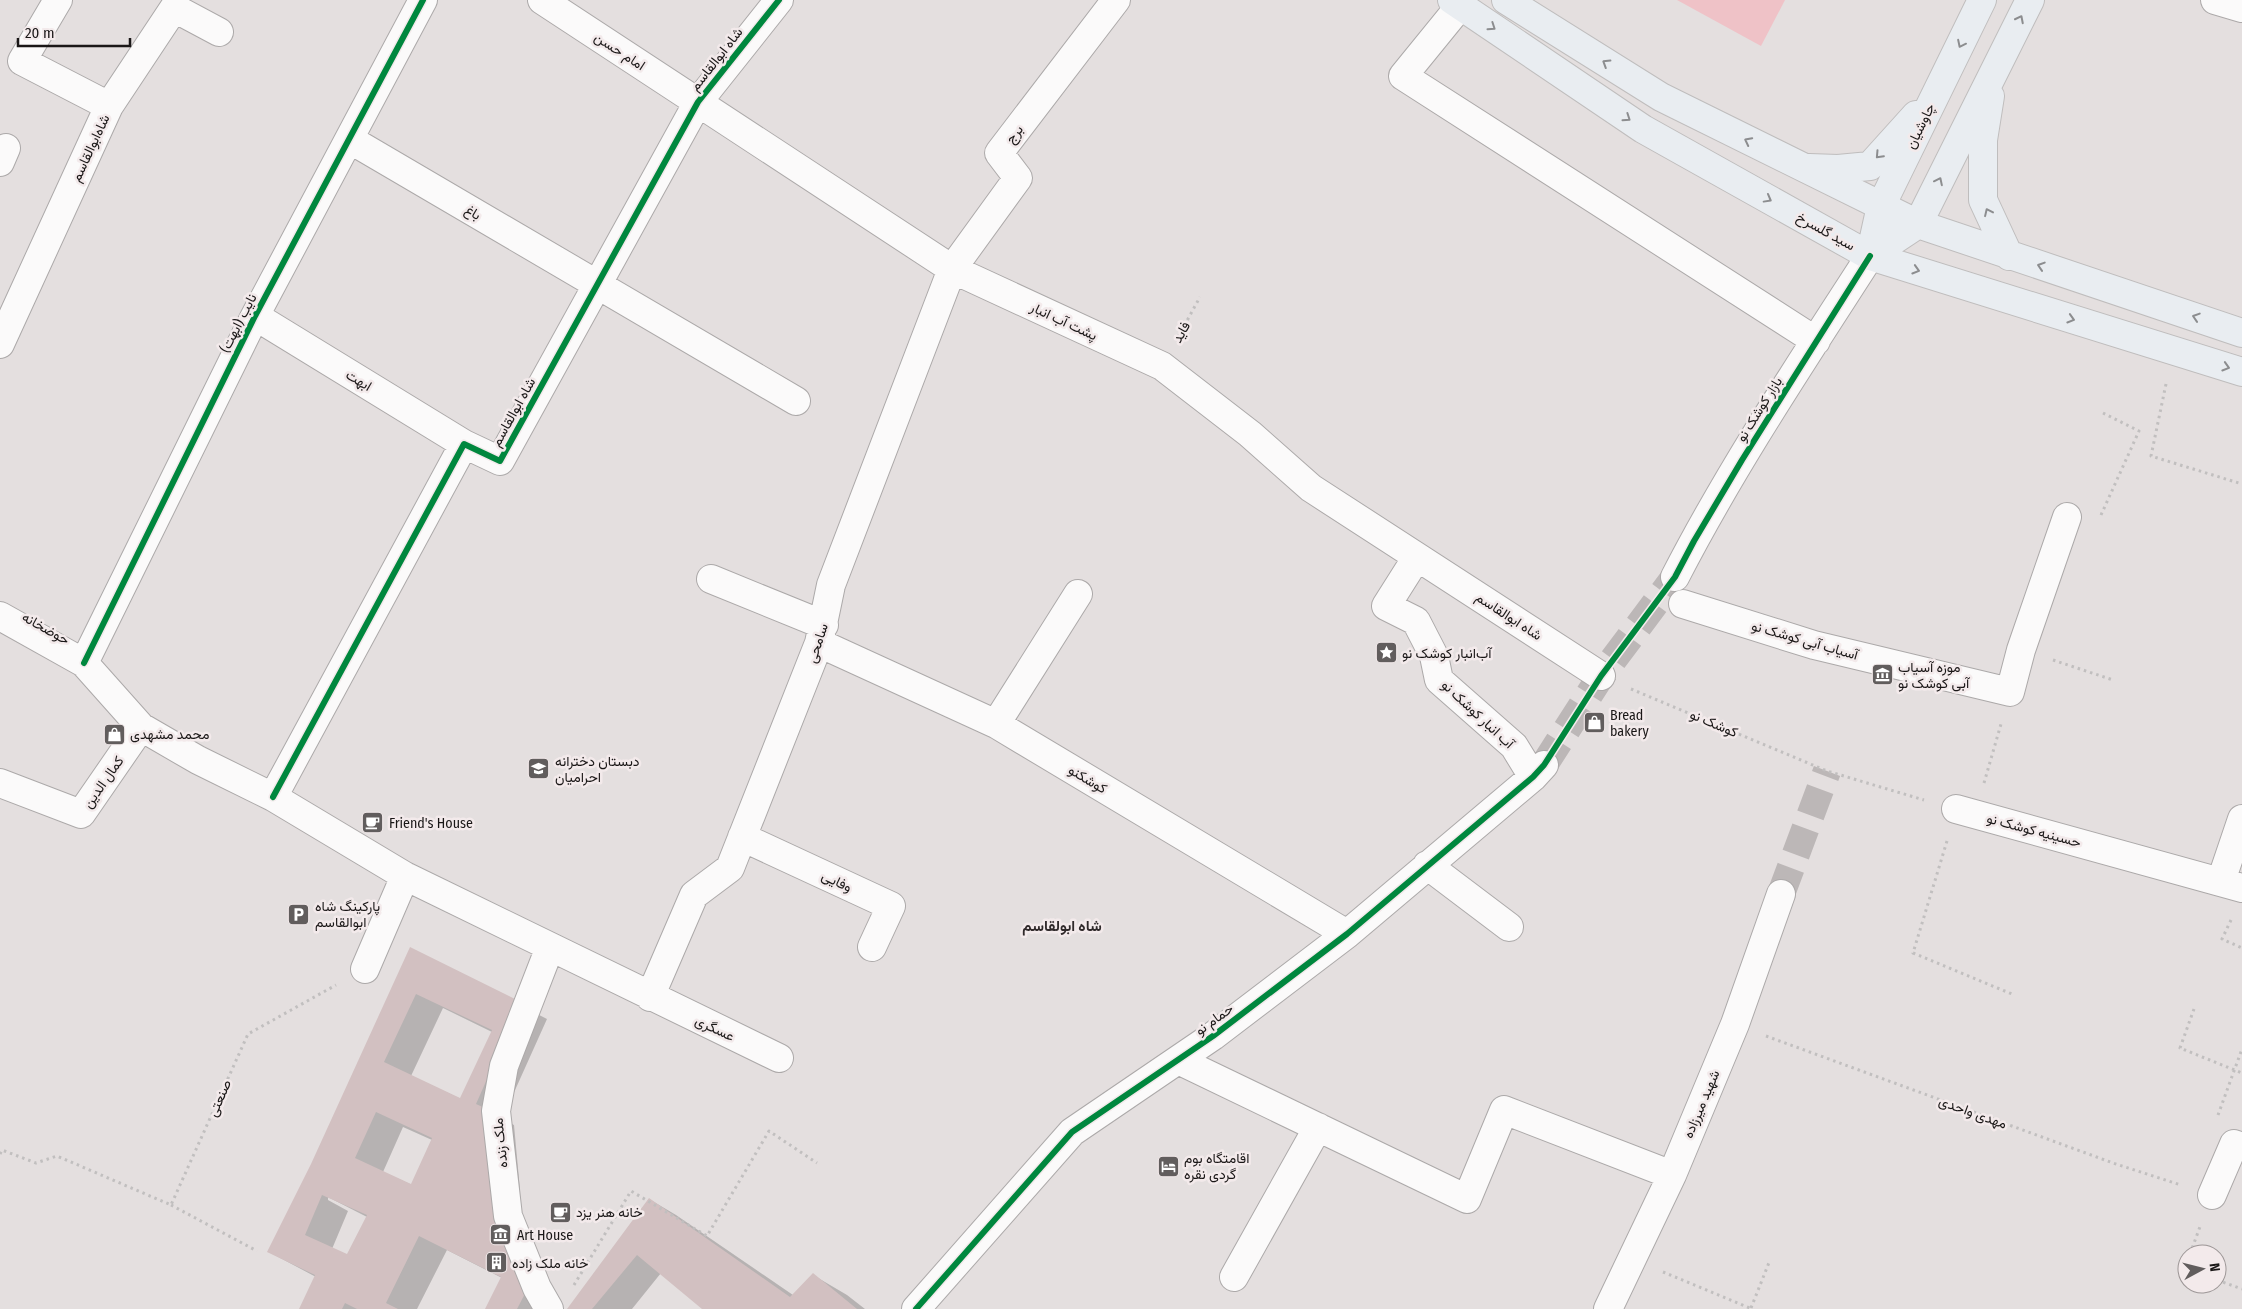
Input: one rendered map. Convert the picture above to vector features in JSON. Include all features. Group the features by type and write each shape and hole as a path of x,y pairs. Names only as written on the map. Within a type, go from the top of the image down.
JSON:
{"main road":[{"path":"1506,0 1661,97 1801,168 1918,224 2009,256 2242,332"},
{"name":"چاوشیان","path":"1870,256 1881,206 1982,0"},
{"path":"1870,256 1918,224 2030,0"},
{"name":"سید گلسرخ","path":"1456,3 1643,129 1870,256 2242,372"},
{"path":"1995,67 1983,140 1983,200 2009,256"},
{"path":"1801,168 1838,169 1870,166 1936,94"}],"street":[{"path":"58,0 22,61 109,106"},
{"name":"نایب (ابهت)","path":"84,663 255,316 423,0"},
{"name":"امام حسن","path":"542,0 698,102"},
{"name":"شاه ابوالقاسم","path":"464,444 500,461 698,102 779,0"},
{"name":"برج","path":"952,269 1018,178 999,153 1116,0"},
{"path":"2215,0 2242,8"},
{"path":"1456,3 1403,76 1816,341"},
{"name":"شاه‌ابوالقاسم","path":"0,344 109,106 174,8 219,32"},
{"name":"پشت آب انبار","path":"698,102 952,269 1162,366 1250,434 1311,488 1417,557"},
{"name":"باغ","path":"349,139 596,286 796,401"},
{"name":"بازار کوشک نو","path":"1675,578 1699,533 1870,256"},
{"name":"سامحی","path":"650,997 694,896 730,868 822,634 831,585 952,269"},
{"name":"ابهت","path":"255,316 464,444"},
{"path":"273,797 464,444"},
{"path":"2010,692 2021,650 2067,516"},
{"name":"شاه ابوالقاسم","path":"1417,557 1601,676"},
{"name":"آب انبار کوشک نو","path":"1417,557 1386,606 1416,621 1434,656 1439,680 1514,746 1539,771"},
{"name":"کوشکنو","path":"711,580 822,634 996,724 1347,934"},
{"path":"996,724 1078,594"},
{"name":"آسیاب آبی کوشک نو","path":"1683,604 1814,645 2010,692"},
{"name":"حوضخانه","path":"0,616 84,663 141,727 198,760 273,797 405,876"},
{"name":"کمال الدین","path":"0,782 81,814 141,727"},
{"name":"حمام نو","path":"916,1309 1072,1132 1213,1036 1347,934 1539,771"},
{"name":"حسینیه کوشک نو","path":"1966,812 2231,884"},
{"path":"2231,884 2242,819"},
{"name":"وفایی","path":"742,837 891,906 872,947"},
{"path":"1427,865 1509,927"},
{"path":"365,969 405,876"},
{"name":"عسگری","path":"405,876 550,947 564,952 650,997 779,1058"},
{"name":"شهید میرزاده","path":"1608,1309 1672,1175 1735,1024 1781,894"},
{"name":"ملک زنده","path":"550,947 504,1066 496,1111 508,1216 537,1288 560,1301"},
{"path":"1178,1060 1467,1199 1504,1110 1672,1175"},
{"path":"1234,1277 1318,1127"},
{"path":"2212,1195 2234,1144 2242,1147"}],"path":[{"path":"2173,351 2151,456 2242,484"},
{"path":"2103,413 2139,431"},
{"path":"2021,650 2113,680"},
{"path":"2010,692 1913,953 2012,994"},
{"path":"2222,940 2242,948"},
{"path":"2194,1009 2180,1048 2242,1073"},
{"path":"2216,1118 2242,1050"},
{"path":"560,1301 631,1191 707,1236 769,1131 817,1163"},
{"path":"0,1154 2,1150 36,1163 57,1156 171,1205 257,1251"},
{"path":"1622,1280 1648,1288 1654,1269 1752,1309 1770,1260"},
{"path":"2227,1284 2242,1289"}],"shaded area":[{"path":"1677,0 1785,0 1761,46"}],"building":[{"path":"410,947 521,1002 476,1104 487,1109 530,1284 517,1309 485,1309 501,1277 419,1236 386,1303 398,1309 357,1309 345,1303 342,1309 299,1309 315,1275 267,1252 311,1164","holes":["416,994 492,1030 460,1098 384,1062","376,1112 432,1138 411,1184 355,1158","322,1195 367,1215 347,1254 305,1235"]},
{"path":"649,1198 790,1297 813,1273 857,1309 702,1309 637,1255 592,1309 567,1309"}],"tunnel":[{"path":"1544,765 1601,676 1675,577"},
{"path":"1781,894 1827,771"}],"cycle path":[{"path":"84,663 255,316 423,0"},
{"path":"273,797 464,444 500,461 698,102 779,0"},
{"path":"916,1309 1072,1132 1213,1036 1347,934 1533,777 1544,765 1601,676 1675,577 1742,460 1870,256"}],"place":[{"name":"آب‌انبار کوشک نو","path":"1386,653"},
{"name":"موزه آسیاب آبی کوشک نو","path":"1882,675"},
{"name":"Bread bakery","path":"1594,723"},
{"name":"محمد مشهدی","path":"114,734"},
{"name":"دبستان دخترانه احرامیان","path":"539,769"},
{"name":"Friend's House","path":"373,823"},
{"name":"پارکینگ شاه ابوالقاسم","path":"299,914"},
{"name":"اقامتگاه بوم گردی نقره","path":"1168,1166"},
{"name":"خانه هنر یزد","path":"560,1212"},
{"name":"Art House","path":"501,1235"},
{"name":"خانه ملک زاده","path":"496,1263"}],"district":[{"name":"شاه ابولقاسم","path":"1062,926"}]}
